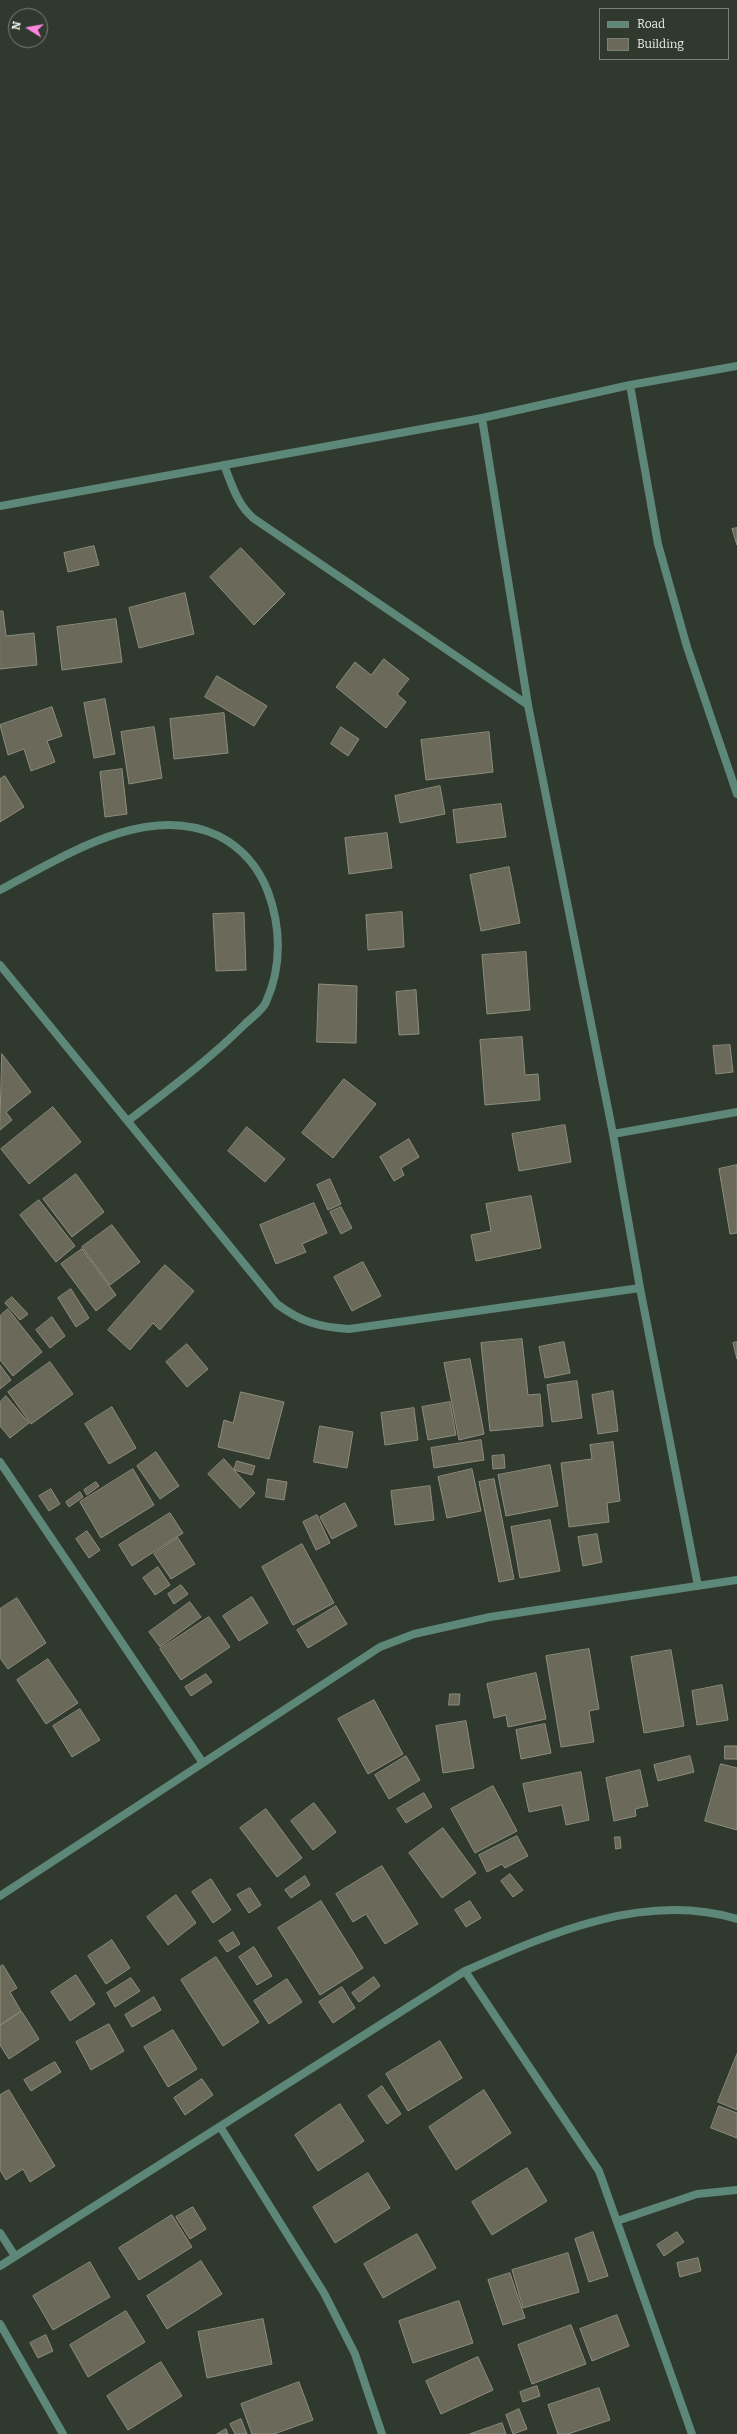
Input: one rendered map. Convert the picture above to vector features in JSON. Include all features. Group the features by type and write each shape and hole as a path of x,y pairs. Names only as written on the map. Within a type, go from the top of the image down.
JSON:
{"street":[{"path":"0,506 482,418 630,386 737,366"},
{"path":"630,386 658,544 687,647 737,794"},
{"path":"482,418 528,705 613,1134 640,1288 698,1586"},
{"path":"224,465 236,496 244,510 253,518 528,705"},
{"path":"0,890 101,839 153,824 201,827 232,843 260,872 271,900 279,942 277,968 266,1003 217,1052 128,1121"},
{"path":"0,965 277,1304 295,1318 316,1325 349,1329 640,1288"},
{"path":"613,1134 737,1112"},
{"path":"0,1462 202,1763"},
{"path":"0,1896 380,1647 414,1634 490,1617 737,1580"},
{"path":"0,2266 221,2128 465,1971 539,1938 598,1919 658,1911 713,1912 737,1919"},
{"path":"465,1971 599,2170 692,2434"},
{"path":"221,2128 324,2293 355,2354 382,2434"},
{"path":"617,2221 697,2194 737,2190"},
{"path":"0,2233 14,2256"},
{"path":"0,2324 62,2434"}],"building":[{"path":"737,528 737,545 732,529"},
{"path":"94,546 99,565 68,572 64,553"},
{"path":"241,548 285,594 254,625 210,577"},
{"path":"185,593 194,634 139,648 129,608"},
{"path":"0,611 3,611 6,636 34,633 37,665 0,669"},
{"path":"116,619 122,662 62,670 57,627"},
{"path":"384,659 409,679 397,694 406,702 386,728 336,687 355,662 371,675"},
{"path":"217,676 267,706 254,726 205,697"},
{"path":"105,699 115,754 94,758 84,703"},
{"path":"52,707 62,736 47,741 55,762 31,771 24,749 8,755 0,725"},
{"path":"224,713 228,753 174,759 170,719"},
{"path":"154,727 162,778 129,784 121,732"},
{"path":"341,727 359,739 348,756 331,744"},
{"path":"489,732 493,772 426,780 421,740"},
{"path":"122,769 127,814 105,817 100,772"},
{"path":"5,776 24,807 0,822 0,779"},
{"path":"440,786 445,814 400,823 395,796"},
{"path":"501,804 506,837 457,843 453,810"},
{"path":"387,833 392,868 349,874 345,838"},
{"path":"509,867 520,923 481,931 470,875"},
{"path":"402,912 404,947 368,950 366,915"},
{"path":"244,913 246,970 216,971 213,914"},
{"path":"526,952 530,1010 487,1014 482,955"},
{"path":"319,984 357,986 356,1043 317,1042"},
{"path":"416,990 419,1034 399,1035 396,992"},
{"path":"522,1037 525,1075 538,1074 540,1100 485,1105 480,1040"},
{"path":"730,1045 733,1072 716,1074 713,1046"},
{"path":"2,1054 31,1092 6,1112 12,1120 0,1130"},
{"path":"344,1079 376,1104 333,1158 302,1133"},
{"path":"53,1107 81,1142 29,1184 1,1149"},
{"path":"565,1125 571,1162 519,1171 512,1134"},
{"path":"247,1127 285,1159 265,1182 228,1151"},
{"path":"409,1139 419,1157 401,1168 404,1175 394,1181 380,1157"},
{"path":"737,1165 737,1233 730,1234 719,1169"},
{"path":"76,1174 104,1212 72,1237 43,1199"},
{"path":"330,1179 341,1204 328,1210 317,1185"},
{"path":"531,1196 541,1248 476,1261 471,1235 491,1231 486,1204"},
{"path":"39,1200 75,1246 56,1262 20,1215"},
{"path":"314,1203 327,1233 302,1244 306,1252 276,1264 260,1225"},
{"path":"341,1207 352,1228 341,1234 330,1212"},
{"path":"112,1225 140,1262 110,1285 82,1247"},
{"path":"82,1249 116,1295 96,1311 61,1264"},
{"path":"363,1262 381,1296 352,1311 334,1277"},
{"path":"165,1265 194,1291 160,1330 153,1323 130,1350 108,1330"},
{"path":"71,1289 89,1318 76,1327 58,1298"},
{"path":"12,1297 28,1314 20,1320 5,1303"},
{"path":"8,1309 42,1352 13,1376 0,1360 0,1316"},
{"path":"52,1317 65,1336 50,1348 36,1330"},
{"path":"522,1339 528,1395 540,1394 543,1426 490,1431 481,1343"},
{"path":"564,1342 570,1373 545,1378 539,1347"},
{"path":"737,1342 737,1359 733,1343"},
{"path":"187,1344 208,1369 187,1387 166,1362"},
{"path":"470,1359 484,1434 459,1440 444,1363"},
{"path":"50,1362 73,1394 31,1424 8,1392"},
{"path":"0,1365 11,1380 0,1389"},
{"path":"577,1381 582,1418 552,1422 547,1385"},
{"path":"613,1391 618,1431 598,1434 592,1395"},
{"path":"241,1392 284,1402 269,1459 218,1447 224,1420 233,1423"},
{"path":"6,1396 29,1423 10,1438 0,1426 0,1402"},
{"path":"450,1402 456,1435 428,1440 422,1407"},
{"path":"112,1407 136,1448 109,1464 85,1424"},
{"path":"414,1408 418,1440 385,1445 381,1413"},
{"path":"320,1426 353,1432 347,1468 314,1462"},
{"path":"481,1440 484,1460 434,1468 431,1448"},
{"path":"613,1442 620,1501 607,1503 609,1522 569,1527 561,1463 592,1459 590,1445"},
{"path":"156,1452 179,1486 160,1499 137,1466"},
{"path":"504,1455 505,1468 493,1469 492,1456"},
{"path":"224,1459 255,1493 240,1508 208,1474"},
{"path":"237,1461 255,1466 252,1475 234,1470"},
{"path":"550,1465 558,1506 506,1516 498,1475"},
{"path":"133,1469 154,1505 101,1538 80,1502"},
{"path":"472,1469 481,1511 447,1518 438,1477"},
{"path":"268,1479 287,1482 284,1500 266,1497"},
{"path":"494,1479 514,1579 499,1582 479,1482"},
{"path":"96,1482 99,1486 87,1495 84,1490"},
{"path":"430,1486 434,1520 395,1525 391,1491"},
{"path":"51,1489 60,1504 49,1511 39,1496"},
{"path":"80,1492 83,1497 69,1507 66,1502"},
{"path":"345,1503 357,1526 332,1539 320,1517"},
{"path":"170,1513 183,1533 132,1566 119,1545"},
{"path":"317,1515 330,1543 316,1550 303,1522"},
{"path":"550,1520 560,1571 520,1578 511,1527"},
{"path":"87,1531 100,1550 89,1558 76,1539"},
{"path":"597,1534 602,1562 583,1566 578,1537"},
{"path":"178,1538 195,1564 171,1579 154,1554"},
{"path":"302,1544 334,1603 293,1625 262,1567"},
{"path":"158,1567 170,1585 155,1595 143,1578"},
{"path":"181,1585 188,1594 174,1604 168,1594"},
{"path":"252,1597 268,1623 239,1641 223,1616"},
{"path":"17,1598 46,1643 8,1669 0,1658 0,1609"},
{"path":"190,1602 201,1617 160,1647 149,1632"},
{"path":"336,1606 347,1624 308,1648 297,1630"},
{"path":"209,1617 230,1647 181,1680 160,1649"},
{"path":"589,1649 599,1709 589,1711 594,1742 561,1747 546,1656"},
{"path":"671,1650 684,1726 644,1733 631,1657"},
{"path":"48,1659 78,1703 46,1724 17,1680"},
{"path":"536,1673 546,1719 508,1727 506,1715 494,1718 487,1684"},
{"path":"206,1674 212,1682 191,1696 185,1687"},
{"path":"722,1685 728,1720 697,1725 692,1691"},
{"path":"450,1694 460,1694 459,1705 449,1705"},
{"path":"374,1700 403,1754 368,1774 338,1719"},
{"path":"80,1709 100,1740 72,1757 53,1726"},
{"path":"466,1721 474,1768 443,1773 436,1726"},
{"path":"545,1724 551,1753 521,1759 516,1730"},
{"path":"725,1746 737,1746 737,1759 725,1759"},
{"path":"406,1756 420,1780 389,1799 375,1775"},
{"path":"690,1756 694,1772 658,1781 654,1765"},
{"path":"721,1764 737,1768 737,1830 705,1821"},
{"path":"640,1770 648,1806 635,1809 636,1816 614,1821 606,1778"},
{"path":"581,1772 589,1820 566,1825 562,1805 529,1812 523,1784"},
{"path":"493,1786 517,1831 475,1853 451,1809"},
{"path":"424,1793 432,1807 406,1823 397,1809"},
{"path":"314,1803 336,1832 313,1850 291,1821"},
{"path":"266,1809 302,1858 277,1877 240,1828"},
{"path":"443,1828 476,1873 442,1898 409,1853"},
{"path":"517,1836 528,1856 505,1868 502,1864 487,1872 479,1855"},
{"path":"615,1837 620,1837 621,1848 616,1849"},
{"path":"382,1866 418,1924 385,1944 366,1914 353,1922 336,1894"},
{"path":"510,1874 523,1890 513,1897 501,1881"},
{"path":"305,1876 310,1885 291,1898 285,1890"},
{"path":"211,1879 231,1910 213,1923 192,1892"},
{"path":"250,1888 261,1905 249,1913 237,1895"},
{"path":"176,1895 196,1923 168,1945 147,1917"},
{"path":"321,1901 363,1968 320,1995 278,1928"},
{"path":"470,1901 481,1918 466,1927 455,1910"},
{"path":"233,1932 240,1944 227,1952 219,1941"},
{"path":"112,1940 130,1968 106,1984 88,1956"},
{"path":"254,1947 272,1976 257,1985 239,1957"},
{"path":"216,1957 259,2022 223,2046 181,1980"},
{"path":"3,1965 17,1988 10,1992 21,2011 0,2025 0,1967"},
{"path":"76,1975 95,2004 70,2021 51,1992"},
{"path":"374,1977 380,1986 359,2002 352,1993"},
{"path":"131,1978 140,1991 115,2007 107,1993"},
{"path":"287,1979 302,2002 269,2024 254,2001"},
{"path":"342,1987 355,2008 333,2023 319,2002"},
{"path":"154,1997 161,2010 132,2027 125,2015"},
{"path":"22,2012 39,2039 9,2059 0,2045 0,2026"},
{"path":"109,2024 124,2051 91,2070 76,2042"},
{"path":"173,2030 197,2069 168,2087 144,2047"},
{"path":"440,2041 462,2078 408,2111 386,2074"},
{"path":"737,2054 737,2110 718,2102"},
{"path":"55,2062 61,2072 31,2091 24,2080"},
{"path":"202,2079 213,2095 185,2115 174,2098"},
{"path":"382,2086 401,2114 387,2124 368,2096"},
{"path":"9,2090 55,2166 30,2182 23,2169 6,2180 0,2170 0,2095"},
{"path":"484,2090 511,2133 456,2170 429,2127"},
{"path":"340,2104 364,2141 318,2171 295,2135"},
{"path":"719,2106 737,2113 737,2138 711,2128"},
{"path":"527,2168 547,2201 492,2235 472,2202"},
{"path":"368,2173 390,2208 335,2243 313,2207"},
{"path":"193,2207 206,2229 190,2239 176,2217"},
{"path":"172,2215 192,2247 139,2280 119,2248"},
{"path":"593,2232 608,2276 589,2282 575,2239"},
{"path":"677,2232 684,2242 664,2256 657,2245"},
{"path":"417,2234 436,2268 383,2298 364,2264"},
{"path":"568,2253 579,2292 523,2308 512,2270"},
{"path":"698,2258 701,2271 680,2277 677,2263"},
{"path":"201,2261 222,2294 167,2329 147,2296"},
{"path":"90,2262 110,2297 53,2330 33,2296"},
{"path":"510,2273 525,2318 503,2325 488,2280"},
{"path":"459,2301 473,2343 413,2363 399,2321"},
{"path":"126,2311 145,2342 88,2377 70,2345"},
{"path":"617,2315 629,2346 592,2361 580,2329"},
{"path":"263,2319 272,2364 207,2378 198,2332"},
{"path":"571,2325 586,2364 532,2384 518,2345"},
{"path":"46,2335 53,2351 38,2358 30,2343"},
{"path":"478,2357 493,2390 441,2414 426,2381"},
{"path":"161,2362 182,2396 128,2430 107,2396"},
{"path":"299,2382 313,2420 274,2434 252,2434 241,2404"},
{"path":"537,2386 540,2396 523,2402 520,2392"},
{"path":"599,2388 610,2420 568,2434 558,2434 548,2405"},
{"path":"519,2409 527,2429 513,2434 506,2415"},
{"path":"241,2419 247,2434 235,2434 230,2424"},
{"path":"502,2423 506,2434 470,2434"},
{"path":"226,2429 228,2434 217,2434"}]}
